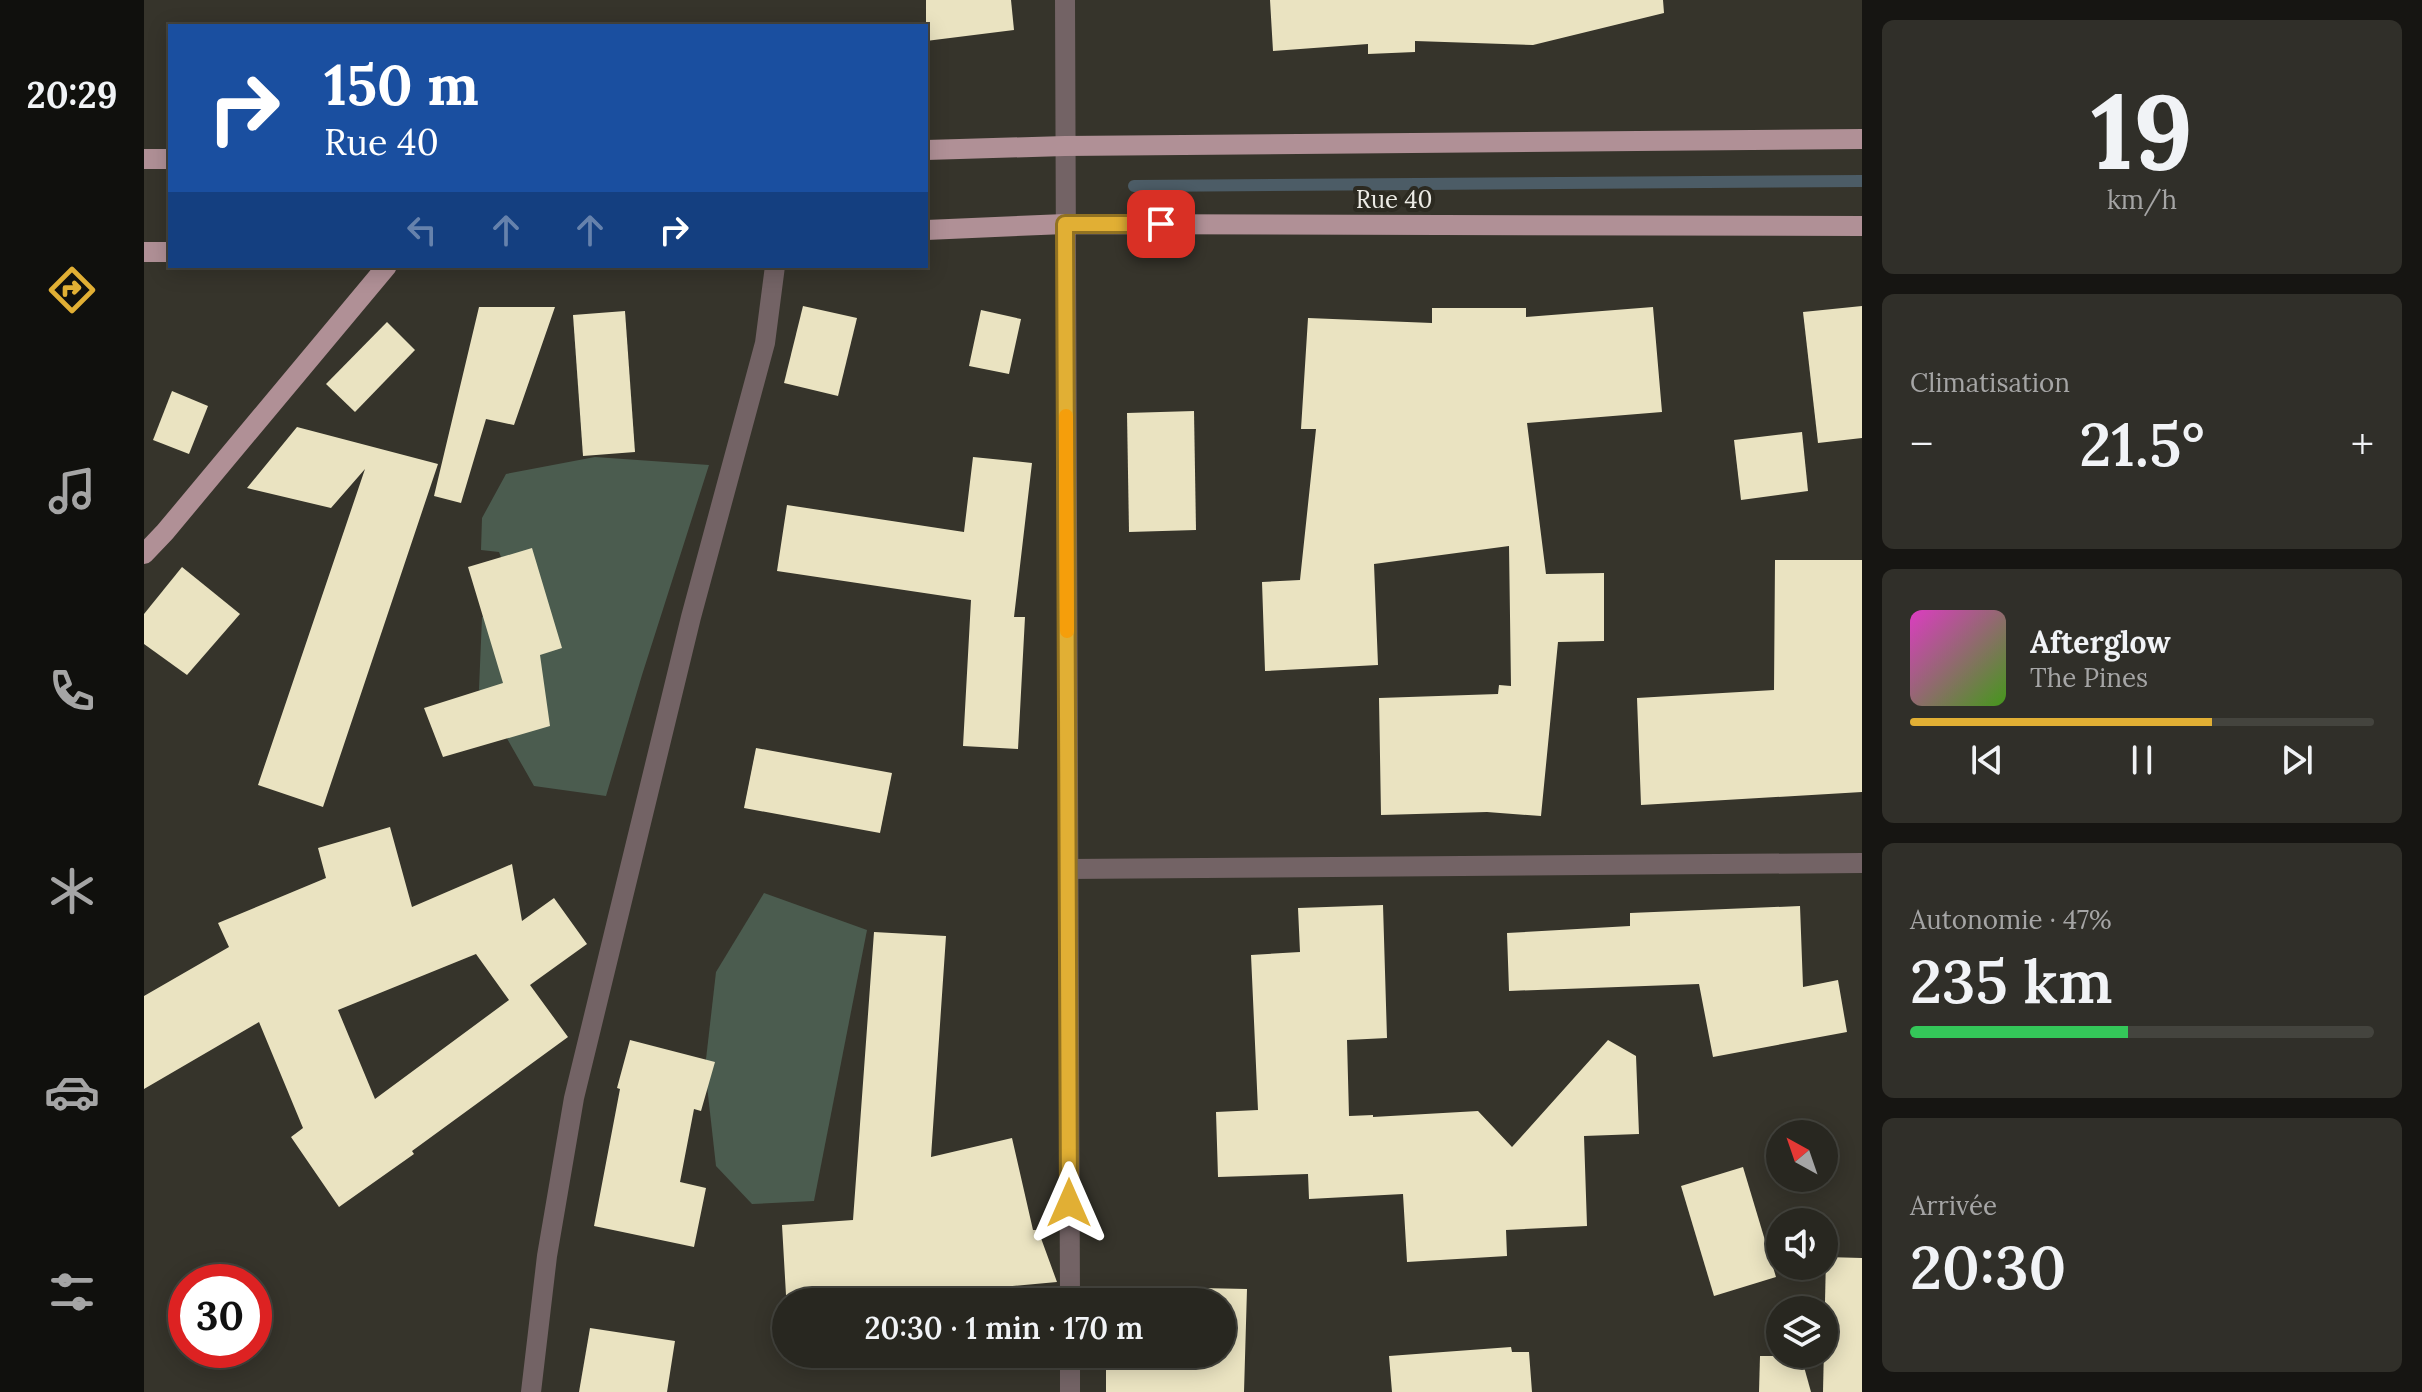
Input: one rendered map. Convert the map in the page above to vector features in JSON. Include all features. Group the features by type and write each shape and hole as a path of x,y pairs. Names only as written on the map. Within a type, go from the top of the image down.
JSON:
{"main road":[{"path":"928,150 1862,139"},
{"path":"144,159 168,159"},
{"name":"Rue 40","path":"928,230 1065,224 1862,226"},
{"path":"144,252 168,252"},
{"path":"144,554 385,268"}],"street":[{"path":"1065,0 1070,1288"},
{"path":"531,1392 548,1243 574,1098 691,617 765,343 775,268"},
{"path":"1068,869 1862,863"},
{"path":"1070,1368 1070,1392"}],"green space":[{"path":"595,457 709,465 606,796 534,786 479,689 482,617 519,603 499,552 481,550 482,518 506,474"},
{"path":"764,893 867,930 814,1201 752,1204 716,1166 705,1068 716,972"}],"building":[{"path":"926,0 1011,0 1014,30 928,41"},
{"path":"1270,0 1663,0 1664,13 1533,45 1415,41 1415,52 1368,54 1368,44 1273,51"},
{"path":"803,306 857,318 838,396 784,383"},
{"path":"1862,306 1862,438 1818,443 1803,312"},
{"path":"479,307 555,307 514,425 486,419 461,503 434,496"},
{"path":"1653,307 1662,412 1527,423 1546,574 1604,573 1604,641 1558,642 1541,816 1487,812 1381,815 1379,698 1498,694 1499,685 1511,686 1509,546 1374,564 1378,665 1265,671 1262,582 1300,580 1316,429 1301,429 1308,318 1432,323 1432,308 1526,308 1526,317"},
{"path":"981,310 1021,319 1009,374 969,366"},
{"path":"625,311 635,452 583,456 573,315"},
{"path":"387,322 415,350 355,412 326,384"},
{"path":"172,391 208,406 189,454 153,440"},
{"path":"1194,411 1196,530 1129,532 1127,413"},
{"path":"297,427 438,464 323,807 258,785 365,469 331,508 247,488"},
{"path":"1802,432 1808,491 1741,500 1734,440"},
{"path":"973,457 1032,463 1014,617 1025,617 1018,749 963,746 971,600 777,571 787,505 964,532"},
{"path":"532,548 562,648 540,655 550,726 443,757 424,708 503,683 468,567"},
{"path":"1775,560 1862,560 1862,792 1641,805 1637,698 1774,690"},
{"path":"182,567 240,614 187,675 144,644 144,614"},
{"path":"756,748 892,773 880,833 744,808"},
{"path":"390,827 412,907 512,864 522,921 554,898 587,944 530,985 568,1037 339,1207 291,1137 303,1128 259,1022 144,1089 144,996 229,947 218,923 326,878 318,848","holes":["476,954 509,1000 375,1099 338,1010"]},
{"path":"1383,905 1387,1038 1347,1040 1349,1116 1478,1111 1512,1147 1608,1040 1636,1056 1639,1134 1584,1136 1587,1226 1506,1230 1507,1256 1407,1262 1403,1194 1309,1199 1308,1174 1218,1177 1216,1112 1258,1110 1251,955 1300,952 1298,908"},
{"path":"1800,906 1803,987 1838,980 1847,1032 1713,1057 1699,984 1509,991 1507,933 1630,926 1630,913"},
{"path":"874,932 946,936 931,1157 1012,1138 1033,1230 1038,1230 1057,1282 991,1288 786,1288 782,1225 853,1220"},
{"path":"630,1040 715,1062 701,1111 694,1109 680,1182 706,1188 694,1247 594,1226 620,1089 617,1088"},
{"path":"1743,1167 1766,1244 1766,1280 1714,1296 1681,1186"},
{"path":"1838,1257 1862,1258 1862,1392 1823,1392 1824,1368 1838,1368 1838,1296 1825,1296 1825,1280 1838,1280"},
{"path":"1108,1286 1201,1288 1108,1288"},
{"path":"1236,1289 1247,1289 1244,1392 1106,1392 1106,1368 1236,1368"},
{"path":"590,1328 675,1341 667,1392 579,1392"},
{"path":"1511,1347 1512,1352 1529,1352 1532,1392 1392,1392 1389,1356"},
{"path":"1760,1356 1766,1356 1766,1368 1804,1368 1811,1392 1759,1392"}],"waterway":[{"path":"1134,186 1862,181"}],"slow traffic":[{"path":"1066,416 1067,631"}],"route":[{"path":"1069,1203 1065,224 1161,224"}]}
